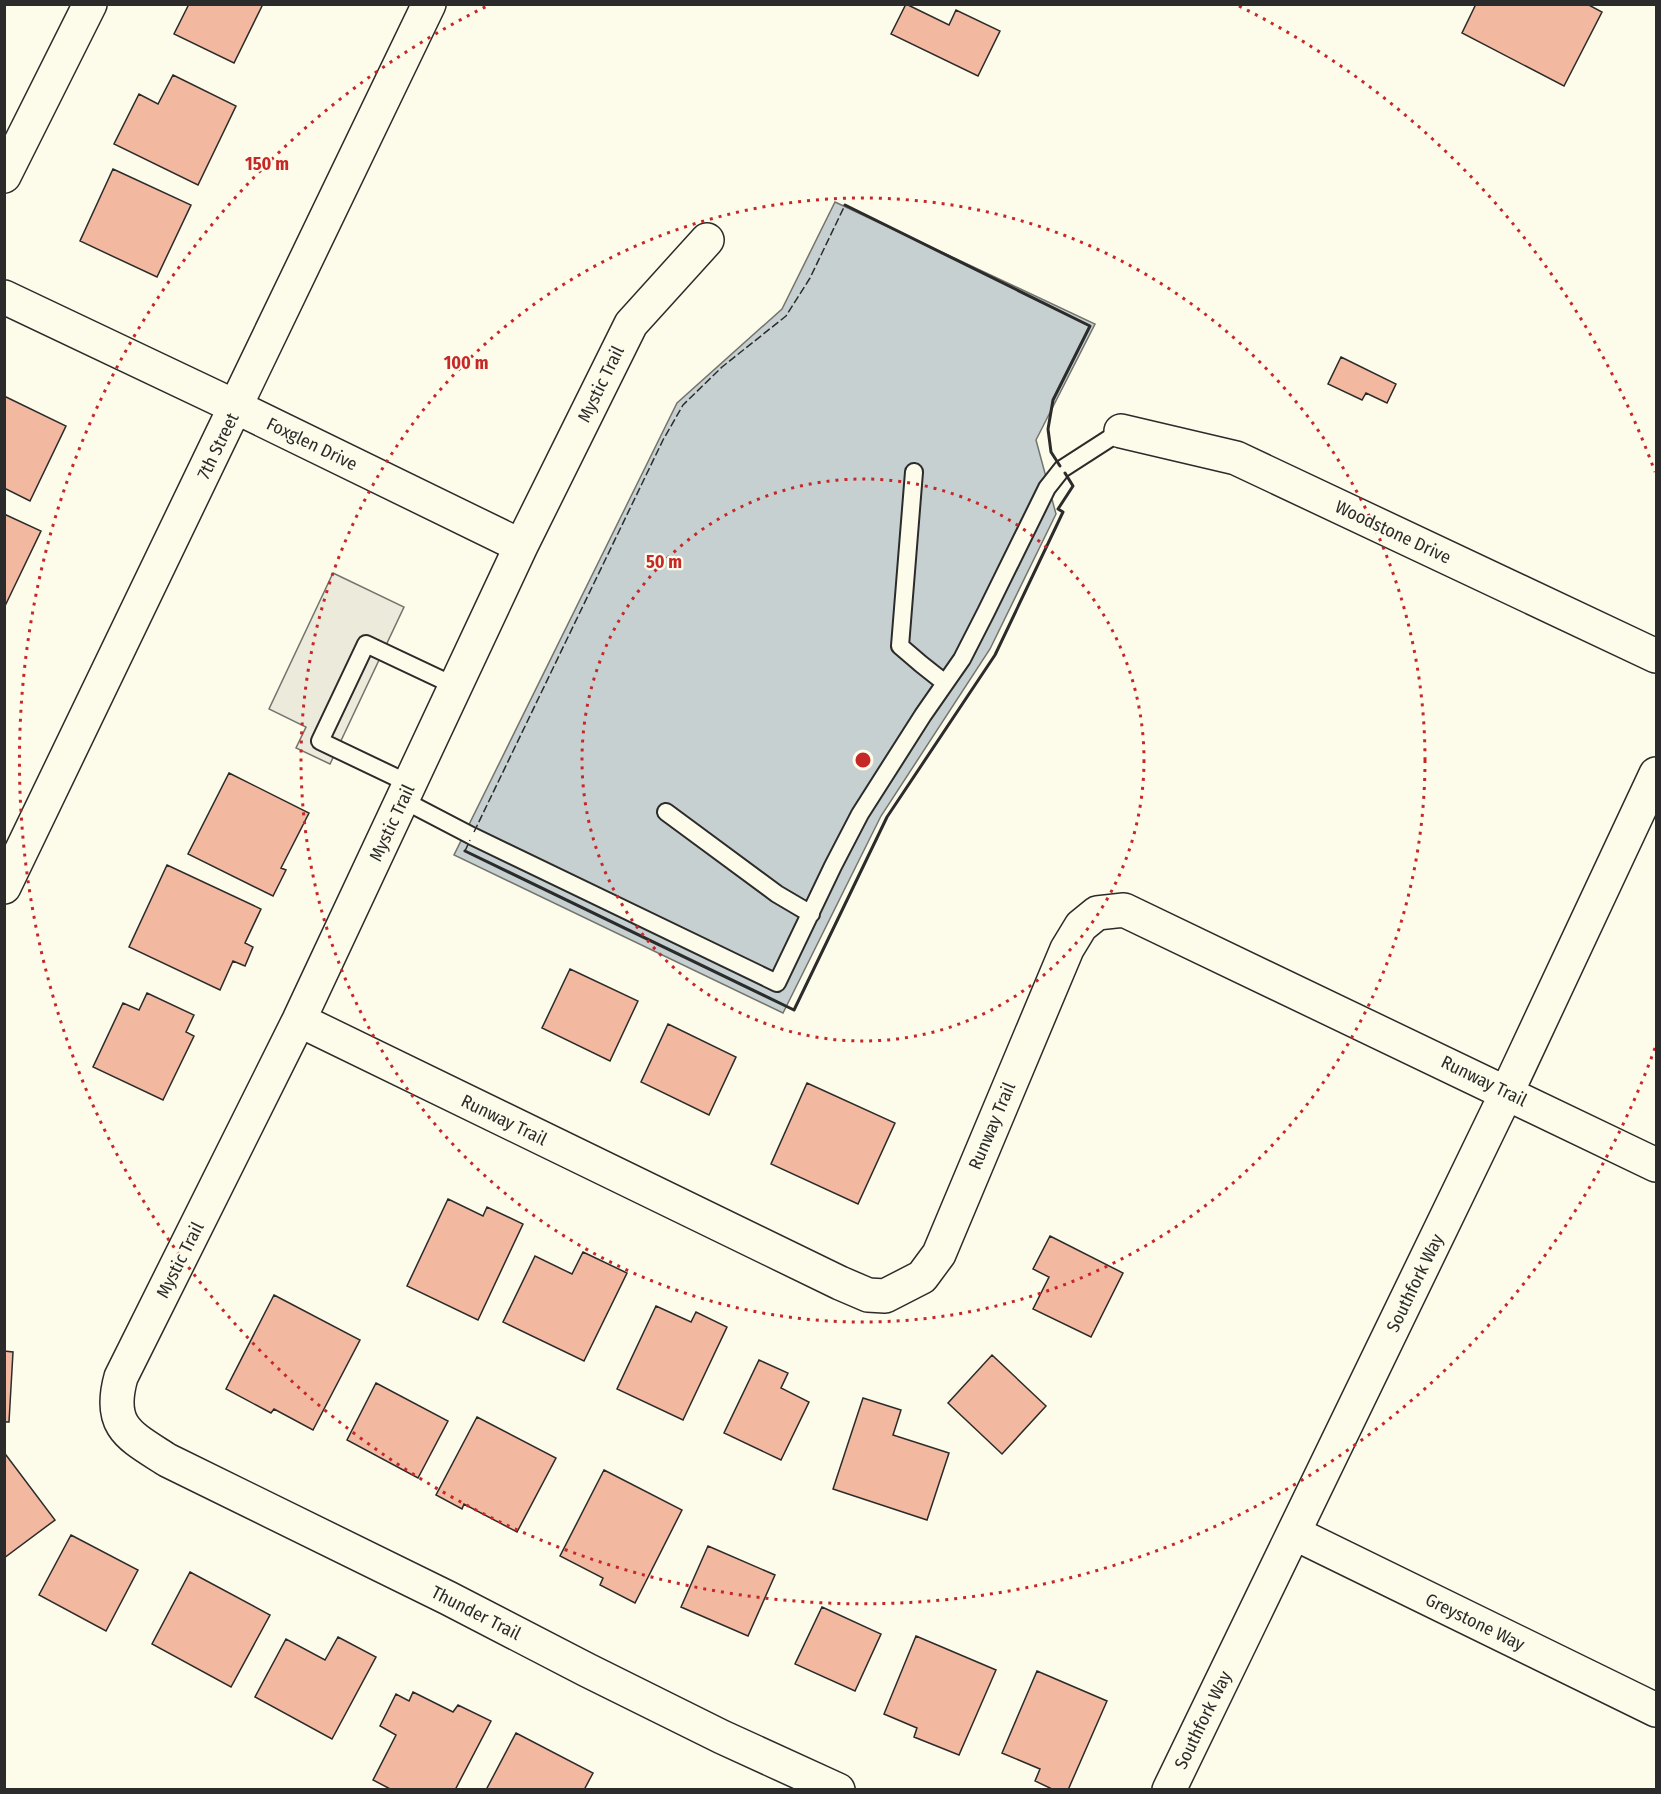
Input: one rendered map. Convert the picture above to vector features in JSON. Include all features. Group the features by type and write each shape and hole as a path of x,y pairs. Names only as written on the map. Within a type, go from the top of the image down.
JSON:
{"street":[{"path":"4,176 90,4"},
{"name":"7th Street","path":"4,887 429,4"},
{"name":"Mystic Trail","path":"122,1424 116,1405 121,1377 299,1020 521,546 631,324 707,240"},
{"name":"Foxglen Drive","path":"4,297 237,407 521,546"},
{"name":"Woodstone Drive","path":"1121,431 1236,458 1656,656"},
{"name":"Southfork Way","path":"1169,1790 1507,1092 1656,774"},
{"name":"Runway Trail","path":"299,1020 868,1295 885,1296 922,1276 939,1254 1067,950 1081,926 1097,913 1124,910 1656,1165"},
{"name":"Thunder Trail","path":"122,1424 132,1437 167,1460 722,1737 838,1790"},
{"name":"Greystone Way","path":"1294,1533 1656,1710"}],"lane":[{"path":"455,686 366,644 320,741 406,792 472,836 777,982 860,814 962,659 1047,488 1062,469 1121,431"},
{"path":"914,472 900,646 945,682"},
{"path":"666,812 777,894 811,914"}],"shaded area":[{"path":"835,202 1095,324 1036,440 1056,514 990,649 881,816 783,1013 454,855 677,403 782,309"},
{"path":"333,573 404,607 330,764 296,748 306,727 269,709"}],"building":[{"path":"189,4 263,4 234,63 174,34"},
{"path":"906,4 949,25 956,10 1000,31 978,76 891,34"},
{"path":"1476,4 1587,4 1602,12 1564,86 1462,33"},
{"path":"173,75 236,106 198,185 114,144 139,94 158,104"},
{"path":"113,169 191,205 157,277 80,241"},
{"path":"1341,357 1396,384 1387,403 1366,393 1362,400 1328,384"},
{"path":"4,396 66,426 30,501 4,488"},
{"path":"4,514 41,531 4,608"},
{"path":"229,773 309,813 281,868 286,870 273,896 188,854"},
{"path":"167,865 261,909 245,943 253,947 245,966 233,961 220,990 129,947"},
{"path":"570,969 638,1001 610,1061 542,1028"},
{"path":"147,993 194,1015 186,1032 194,1036 163,1100 93,1067 123,1003 139,1010"},
{"path":"668,1024 736,1057 709,1115 641,1082"},
{"path":"807,1083 895,1123 858,1204 771,1164"},
{"path":"448,1199 483,1216 487,1207 523,1224 478,1320 407,1286"},
{"path":"1050,1236 1123,1273 1091,1337 1033,1309 1049,1277 1033,1269"},
{"path":"583,1252 627,1273 584,1361 503,1322 535,1256 572,1274"},
{"path":"274,1295 360,1340 313,1430 274,1409 271,1413 226,1389"},
{"path":"656,1306 691,1322 696,1312 727,1327 683,1420 617,1389"},
{"path":"4,1351 13,1352 9,1422 4,1422"},
{"path":"992,1355 1046,1406 1002,1454 948,1403"},
{"path":"759,1360 788,1373 781,1388 809,1402 781,1460 724,1433"},
{"path":"376,1383 448,1421 418,1478 347,1440"},
{"path":"863,1398 901,1410 893,1435 949,1453 927,1520 833,1489"},
{"path":"477,1417 556,1458 517,1532 464,1504 462,1509 436,1495"},
{"path":"6,1455 55,1520 4,1558 4,1456"},
{"path":"604,1470 682,1510 635,1603 600,1585 603,1578 560,1556"},
{"path":"71,1535 138,1570 106,1631 39,1595"},
{"path":"708,1546 775,1575 748,1636 681,1607"},
{"path":"190,1572 270,1615 231,1687 152,1644"},
{"path":"822,1607 881,1634 855,1691 795,1664"},
{"path":"916,1636 996,1670 959,1755 914,1737 917,1728 884,1714"},
{"path":"338,1637 376,1657 332,1739 255,1697 286,1639 325,1660"},
{"path":"1037,1671 1107,1701 1068,1790 1054,1790 1035,1781 1040,1769 1002,1753"},
{"path":"413,1692 453,1712 458,1705 491,1721 455,1790 392,1790 373,1780 396,1735 380,1726 396,1694 409,1701"},
{"path":"516,1733 593,1773 584,1790 486,1790"}],"fence":[{"path":"474,832 663,440 683,405 722,367 786,316 810,278 845,205"},
{"path":"465,851 470,840"}],"wall":[{"path":"845,205 1090,326 1053,400 1048,429 1051,452 1060,466"},
{"path":"465,851 794,1010 887,817 995,655 1063,512 1058,509 1073,486 1065,473"}]}
